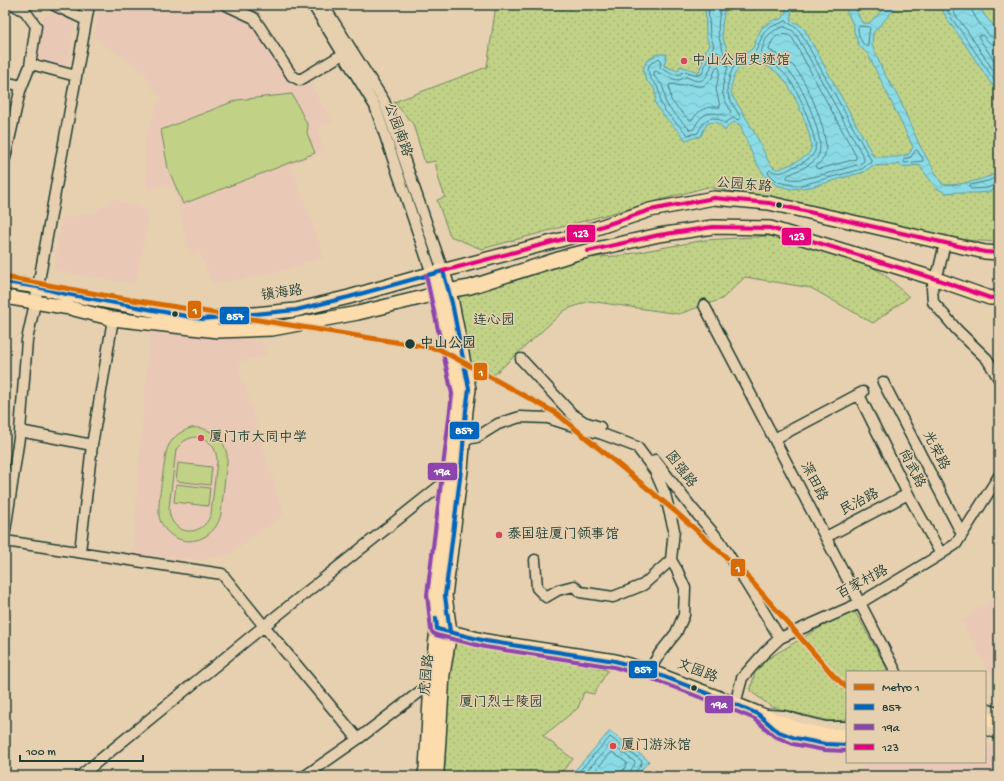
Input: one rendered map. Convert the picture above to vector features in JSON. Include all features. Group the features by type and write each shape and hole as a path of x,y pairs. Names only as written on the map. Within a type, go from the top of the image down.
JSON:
{"main road":[{"name":"公园东路","path":"438,273 564,239 650,210 714,198 769,203 985,252 999,253"},
{"path":"5,297 70,308 113,319 218,331 272,329 358,313 442,292 470,287 574,254 659,235 713,227 770,228 936,279 990,298 999,297"},
{"name":"镇海路","path":"5,282 202,319 296,310 438,273"},
{"name":"虎园路","path":"424,776 426,769 430,683 437,629 433,596 458,394 440,308 442,292 438,273"},
{"name":"虎园路","path":"435,776 437,771 443,674 450,632 445,596 461,470 469,389 452,303 442,292"},
{"name":"文园路","path":"437,629 486,641 615,661 650,671 736,704 797,730 825,735 846,736"},
{"path":"986,719 999,723"}],"street":[{"path":"5,158 20,91 30,64 36,26 25,11 14,5"},
{"path":"54,5 86,20"},
{"path":"5,531 20,431 27,340 36,302 89,5"},
{"path":"226,5 254,18 292,76 300,80 343,54"},
{"name":"公园南路","path":"313,5 375,106 438,273"},
{"name":"公园南路","path":"323,5 384,101 438,273"},
{"path":"30,64 76,76"},
{"path":"5,82 22,86"},
{"path":"945,243 939,269 932,288 933,302 957,330 987,359 999,379"},
{"name":"深田路","path":"704,305 895,671"},
{"path":"80,552 92,444 113,319"},
{"name":"图强路","path":"521,359 572,414 584,422 634,440 646,448 691,507 720,541 780,638"},
{"name":"光荣路","path":"883,382 962,534"},
{"name":"尚武路","path":"774,439 861,393 908,494 941,554"},
{"path":"463,440 477,437 498,424 520,417 548,418 602,434 636,447 655,472 665,494 674,530 671,560 685,588 684,615 676,633 660,653 650,671"},
{"path":"20,431 92,444"},
{"path":"80,776 264,626 461,470"},
{"name":"百家村路","path":"736,704 742,678 764,653 780,638 860,603 956,544 999,476"},
{"name":"民治路","path":"826,538 908,494"},
{"path":"5,541 222,574 358,739"},
{"path":"535,560 537,588 546,597 558,590 574,586 580,592 613,597 642,585 671,560"},
{"path":"305,776 358,739 443,674"},
{"path":"986,709 999,713"},
{"path":"758,714 784,716 801,722 826,727 846,727"},
{"path":"758,714 777,730 796,738 825,744 846,745"},
{"path":"986,729 999,734"}],"shaded area":[{"path":"100,5 217,5 262,30 294,71 309,83 333,123 318,126 324,152 291,165 324,257 284,270 237,280 212,283 200,252 190,254 173,184 147,190 144,139 158,103 162,97 150,86 146,73 94,38"},
{"path":"55,11 75,21 67,66 35,60 43,18"},
{"path":"113,199 146,209 148,218 136,284 54,270 62,218 95,213"},
{"name":"厦门市大同中学","path":"150,332 261,341 266,356 237,362 284,515 230,553 206,560 132,554"},
{"path":"999,596 999,688 961,620"},
{"path":"986,746 999,749 999,776 868,776 869,775 862,763 986,763"}],"green space":[{"path":"496,5 999,5 999,242 965,240 776,199 707,187 482,249 450,236 437,200 445,197 439,180 435,161 425,163 413,124 394,102 487,67"},
{"path":"292,94 308,126 307,133 315,153 183,204 168,168 161,130 237,100"},
{"name":"连心园","path":"770,236 844,251 884,274 909,297 873,323 811,288 745,277 722,299 679,314 589,301 565,310 495,374 465,377 451,307 473,285 577,258 617,256 705,240"},
{"path":"197,428 214,434 219,438 227,455 221,514 217,525 210,533 202,538 192,541 174,537 166,530 160,520 159,514 167,448 178,434 186,430","holes":["196,437 205,439 211,444 217,456 211,514 207,522 201,528 194,531 187,531 180,529 174,524 170,517 169,508 176,450 187,439"]},
{"path":"178,463 212,467 210,485 176,481"},
{"path":"176,484 210,488 208,506 174,502"},
{"path":"853,608 888,671 846,671 846,720 830,721 772,707 750,691 757,665"},
{"name":"厦门烈士陵园","path":"448,637 608,670 594,694 584,692 578,708 543,736 573,759 558,776 442,776 445,764"}],"water":[{"path":"705,5 725,5 722,36 730,57 743,56 753,48 763,26 774,20 782,19 786,13 786,5 793,5 791,21 799,24 805,30 874,157 897,157 909,154 913,147 868,54 859,46 854,32 854,27 844,5 854,5 862,23 869,23 888,5 898,5 873,33 872,45 883,71 900,100 920,146 942,184 952,185 971,182 983,179 999,172 999,187 989,192 946,193 936,188 919,165 901,167 899,164 872,166 864,172 811,187 791,189 776,185 766,177 756,163 741,126 734,122 728,126 725,131 714,122 708,123 701,136 685,140 662,114 655,103 656,95 654,88 646,80 643,70 646,62 657,54 667,54 664,66 678,71 680,66 699,72 706,50 710,46 706,36","holes":["761,63 774,70 789,86 803,116 810,137 811,145 808,154 795,162 778,169 775,169 769,163 757,137 734,99 731,91 734,75 739,68 751,64"]},
{"path":"940,5 978,5 999,32 999,94 948,21"},
{"name":"厦门游泳馆","path":"610,731 649,761 636,776 570,776"}],"metro line":[{"name":"1","path":"5,277 108,296 439,349 556,413 676,512 746,575 833,675 846,687"}],"transit line":[{"name":"123","path":"443,271 564,239 650,210 714,198 769,203 985,252 999,253"},
{"name":"123","path":"588,251 659,235 713,227 770,228 936,279 990,298 999,297"},
{"name":"857","path":"5,282 202,319 296,310 443,271 452,303 469,389 461,470 445,596 450,632"},
{"name":"19a","path":"426,275 452,394 427,595 431,630 433,633 485,647 614,667 647,677 755,719 774,736 793,744 824,750 846,751"},
{"name":"857","path":"436,618 437,629 486,641 615,661 649,671 758,714 777,731 795,738 825,744 846,745"}],"place":[{"name":"中山公园史迹馆","path":"684,61"},
{"name":"中山公园","path":"410,344"},
{"name":"厦门市大同中学","path":"201,438"},
{"name":"泰国驻厦门领事馆","path":"499,535"},
{"name":"厦门游泳馆","path":"613,746"}]}
